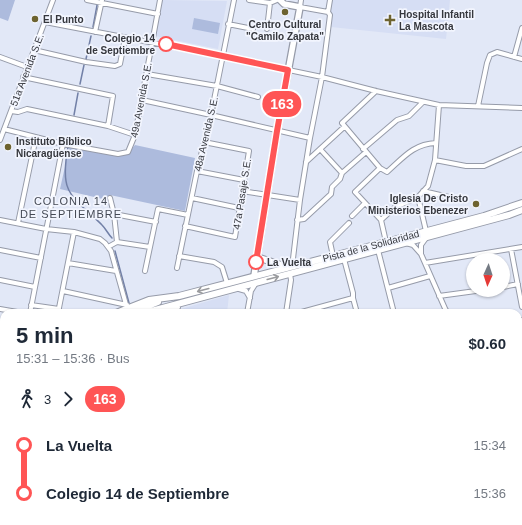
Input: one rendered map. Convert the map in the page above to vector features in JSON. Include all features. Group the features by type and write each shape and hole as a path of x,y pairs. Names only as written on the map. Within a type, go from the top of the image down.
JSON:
{"main road":[{"name":"Pista de la Solidaridad","path":"128,308 149,300 173,297 254,276 344,259 378,250 404,243 522,203"},
{"name":"Pista de la Solidaridad","path":"149,309 256,283 290,269 333,256 522,210"},
{"path":"257,257 290,269"},
{"name":"Pista de la Solidaridad","path":"147,309 173,297"},
{"name":"Pista de la Solidaridad","path":"170,309 197,298"}],"street":[{"name":"51a Avenida S.E.","path":"0,140 53,0"},
{"path":"87,0 158,14"},
{"name":"49a Avenida S.E.","path":"64,144 118,154 128,152 135,135 160,0"},
{"name":"48a Avenida S.E.","path":"177,268 197,171 211,115 234,0"},
{"path":"249,0 270,3 277,0"},
{"path":"280,0 284,4 328,12"},
{"path":"254,276 277,131 301,0"},
{"path":"287,309 291,280 290,269 300,200 322,77 330,15 328,12 330,0"},
{"path":"95,32 100,2"},
{"path":"266,29 270,3"},
{"path":"45,22 152,42 322,77 423,102 440,105 522,108"},
{"path":"228,24 253,29"},
{"path":"514,57 522,28"},
{"path":"34,50 86,62 116,66 120,64 125,38"},
{"path":"478,106 490,55 496,52 522,59"},
{"path":"0,57 27,67"},
{"path":"147,74 217,86 258,97"},
{"path":"23,77 113,96 108,126"},
{"path":"376,91 342,121 342,124 380,168 387,172 414,148 425,144 436,143"},
{"path":"142,100 310,138"},
{"path":"297,220 304,219 331,194 332,187 340,179 342,173 397,120 409,116 423,102"},
{"path":"381,220 394,208 418,197 428,186 435,160 440,105"},
{"path":"11,111 18,112 27,109 108,126 135,135"},
{"path":"306,162 344,127"},
{"path":"4,130 64,144 30,309"},
{"path":"18,224 36,137"},
{"name":"47a Pasaje S.E.","path":"185,226 235,237 249,151 204,142"},
{"path":"320,149 342,173"},
{"path":"435,160 466,166 484,166 522,150"},
{"path":"380,168 355,192 381,220 386,242"},
{"path":"197,171 244,180"},
{"path":"242,191 300,200"},
{"path":"423,191 453,198"},
{"path":"418,197 427,234 421,245 421,254"},
{"path":"110,198 114,214 117,242"},
{"path":"192,198 239,208"},
{"path":"352,216 365,203"},
{"path":"145,271 158,209 188,215"},
{"path":"114,214 156,222"},
{"path":"0,220 46,229 74,232 100,239 111,251 128,308"},
{"path":"333,256 330,242 349,223"},
{"path":"59,309 74,232"},
{"path":"108,246 117,242 150,247"},
{"path":"404,243 413,245 421,254 445,309"},
{"path":"425,263 522,247"},
{"path":"511,249 519,283 522,307"},
{"path":"0,250 41,258"},
{"path":"378,250 393,309"},
{"path":"179,256 214,262 222,267 227,283"},
{"path":"344,259 354,292 353,298 355,309"},
{"path":"68,263 116,271"},
{"path":"388,288 430,276"},
{"path":"0,280 35,286"},
{"path":"249,309 250,298 256,283"},
{"path":"234,288 244,290 250,298"},
{"path":"63,291 128,308"},
{"path":"439,296 466,292"},
{"path":"313,309 353,298"},
{"path":"31,305 50,309"}],"shaded area":[{"path":"0,0 15,0 8,21 0,18"},
{"path":"162,0 227,1 218,49 155,36"},
{"name":"Hospital Infantil La Mascota","path":"330,0 450,0 446,39 331,27 333,13 329,11"},
{"path":"194,18 220,23 218,34 192,29"},
{"path":"70,144 117,152 130,151 135,145 195,158 185,211 110,195 107,200 60,189"},
{"path":"229,295 227,309 181,309"}],"waterway":[{"path":"93,27 98,0"},
{"path":"86,59 91,36"},
{"path":"80,84 84,65"},
{"path":"74,115 78,93"},
{"path":"68,147 65,172 68,188 75,200 102,225 112,238"},
{"path":"115,251 129,303"}],"bus line":[{"name":"163","path":"166,44 288,70 256,262"}],"place":[{"name":"Centro Cultural \"Camilo Zapata\"","path":"285,12"},
{"name":"El Punto","path":"35,19"},
{"name":"Hospital Infantil La Mascota","path":"390,20"},
{"name":"Colegio 14 de Septiembre","path":"166,44"},
{"name":"Instituto Bíblico Nicaragüense","path":"8,147"},
{"name":"Iglesia De Cristo Ministerios Ebenezer","path":"476,204"},
{"name":"La Vuelta","path":"256,262"}],"district":[{"name":"COLONIA 14 DE SEPTIEMBRE","path":"71,207"}]}
